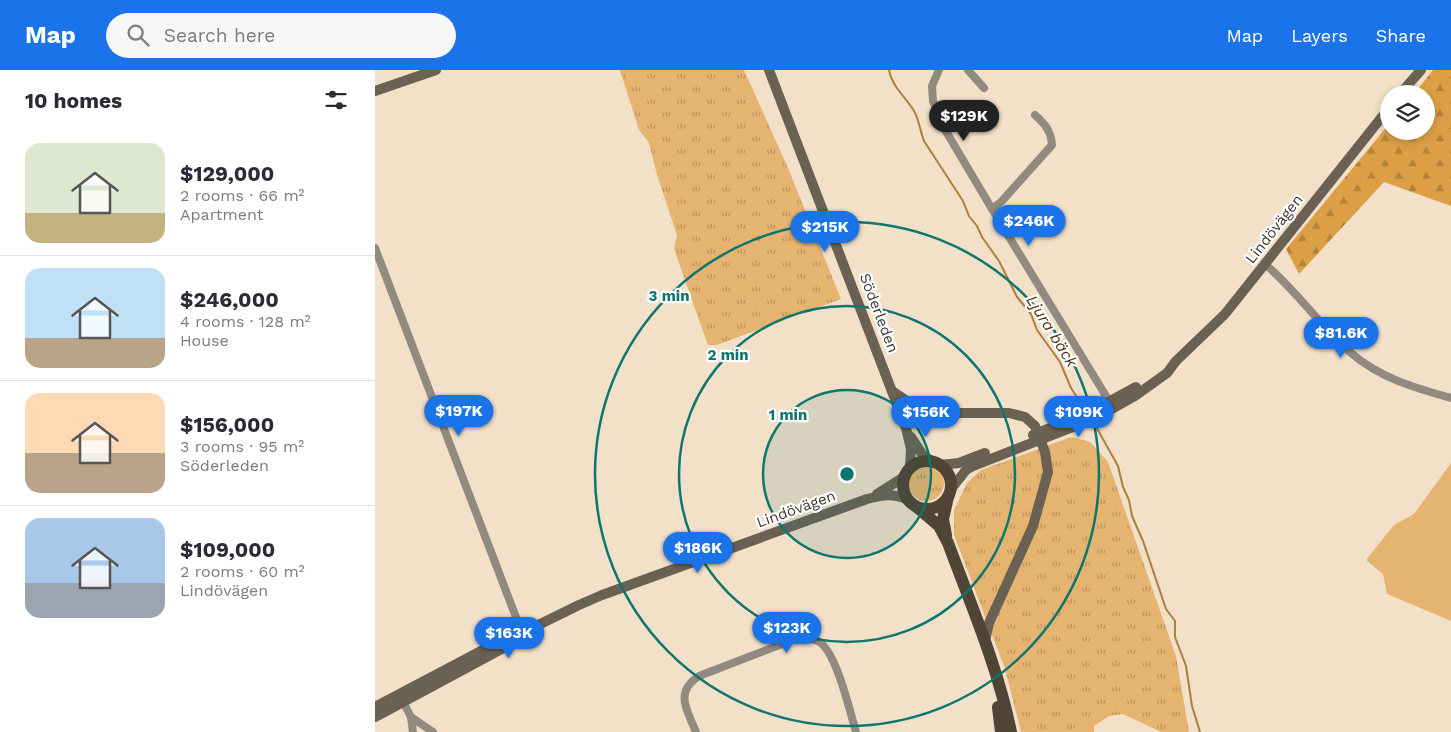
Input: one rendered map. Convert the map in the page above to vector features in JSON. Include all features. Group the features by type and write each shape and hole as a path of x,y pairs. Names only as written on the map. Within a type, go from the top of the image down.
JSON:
{"main road":[{"path":"375,91 436,70"},
{"name":"Söderleden","path":"769,70 905,428 911,449 907,472"},
{"path":"1408,85 1421,70"},
{"name":"Lindövägen","path":"936,463 959,463 1113,409 1167,373 1176,361 1225,314 1266,265 1380,119"},
{"name":"Lindövägen","path":"1090,416 1109,401 1144,382 1176,361"},
{"path":"891,390 911,404 930,410 945,413 1009,413 1025,417 1031,422 1039,436 1047,460 1048,472 1045,487 1033,526 989,623 985,642"},
{"name":"Söderleden","path":"905,428 922,454 936,463"},
{"name":"Lindövägen","path":"949,493 966,470 1039,436"},
{"path":"948,543 943,519 949,493 949,475 936,463 920,462 907,472 902,485 904,493 913,504 939,526 948,543 999,681 1011,732"},
{"name":"Lindövägen","path":"375,717 401,698 483,650 579,605 867,499 889,487 907,472"},
{"path":"913,504 926,509 935,508 942,504 949,493"},
{"name":"Lindövägen","path":"867,499 891,495 902,497 913,504"},
{"path":"979,627 999,712 1001,732"},
{"name":"Lindövägen","path":"375,707 401,698"}],"street":[{"path":"939,70 932,86 933,101 944,128 1109,401"},
{"path":"973,72 984,88"},
{"path":"992,209 1003,200 1052,145 1047,126 1035,115"},
{"path":"375,248 518,635"},
{"path":"1266,265 1362,362 1402,383 1451,398"},
{"path":"696,732 684,699 685,690 691,681 699,676 785,642 807,638 818,641 826,647 834,662 856,732"},
{"path":"401,698 411,717 413,732"},
{"path":"411,717 433,732"}],"green space":[{"path":"620,70 744,70 788,168 841,299 717,345 708,345 674,249 677,235 657,175 649,143 639,130"},
{"path":"1433,70 1451,70 1451,206 1384,182 1299,274 1286,249 1380,135 1380,140 1435,140 1435,85 1421,85"},
{"path":"1071,437 1090,442 1108,462 1176,656 1189,732 1161,732 1123,714 1109,716 1094,726 1094,732 1021,732 1005,669 954,535 954,510 967,483 981,470"},
{"path":"1451,463 1451,621 1387,594 1383,574 1366,560 1394,525 1414,514"},
{"path":"926,465 938,471 944,483 938,495 926,501 914,495 908,483 914,471"}],"waterway":[{"name":"Ljura bäck","path":"889,70 896,86 916,114 924,141 963,201 969,216 977,226 982,237 999,261 1017,297 1031,314 1037,330 1060,362 1071,388 1086,411"},
{"name":"Ljura bäck","path":"1094,423 1118,466 1132,516 1143,541 1166,609 1175,621 1175,637 1186,666 1192,706 1200,732"}]}
